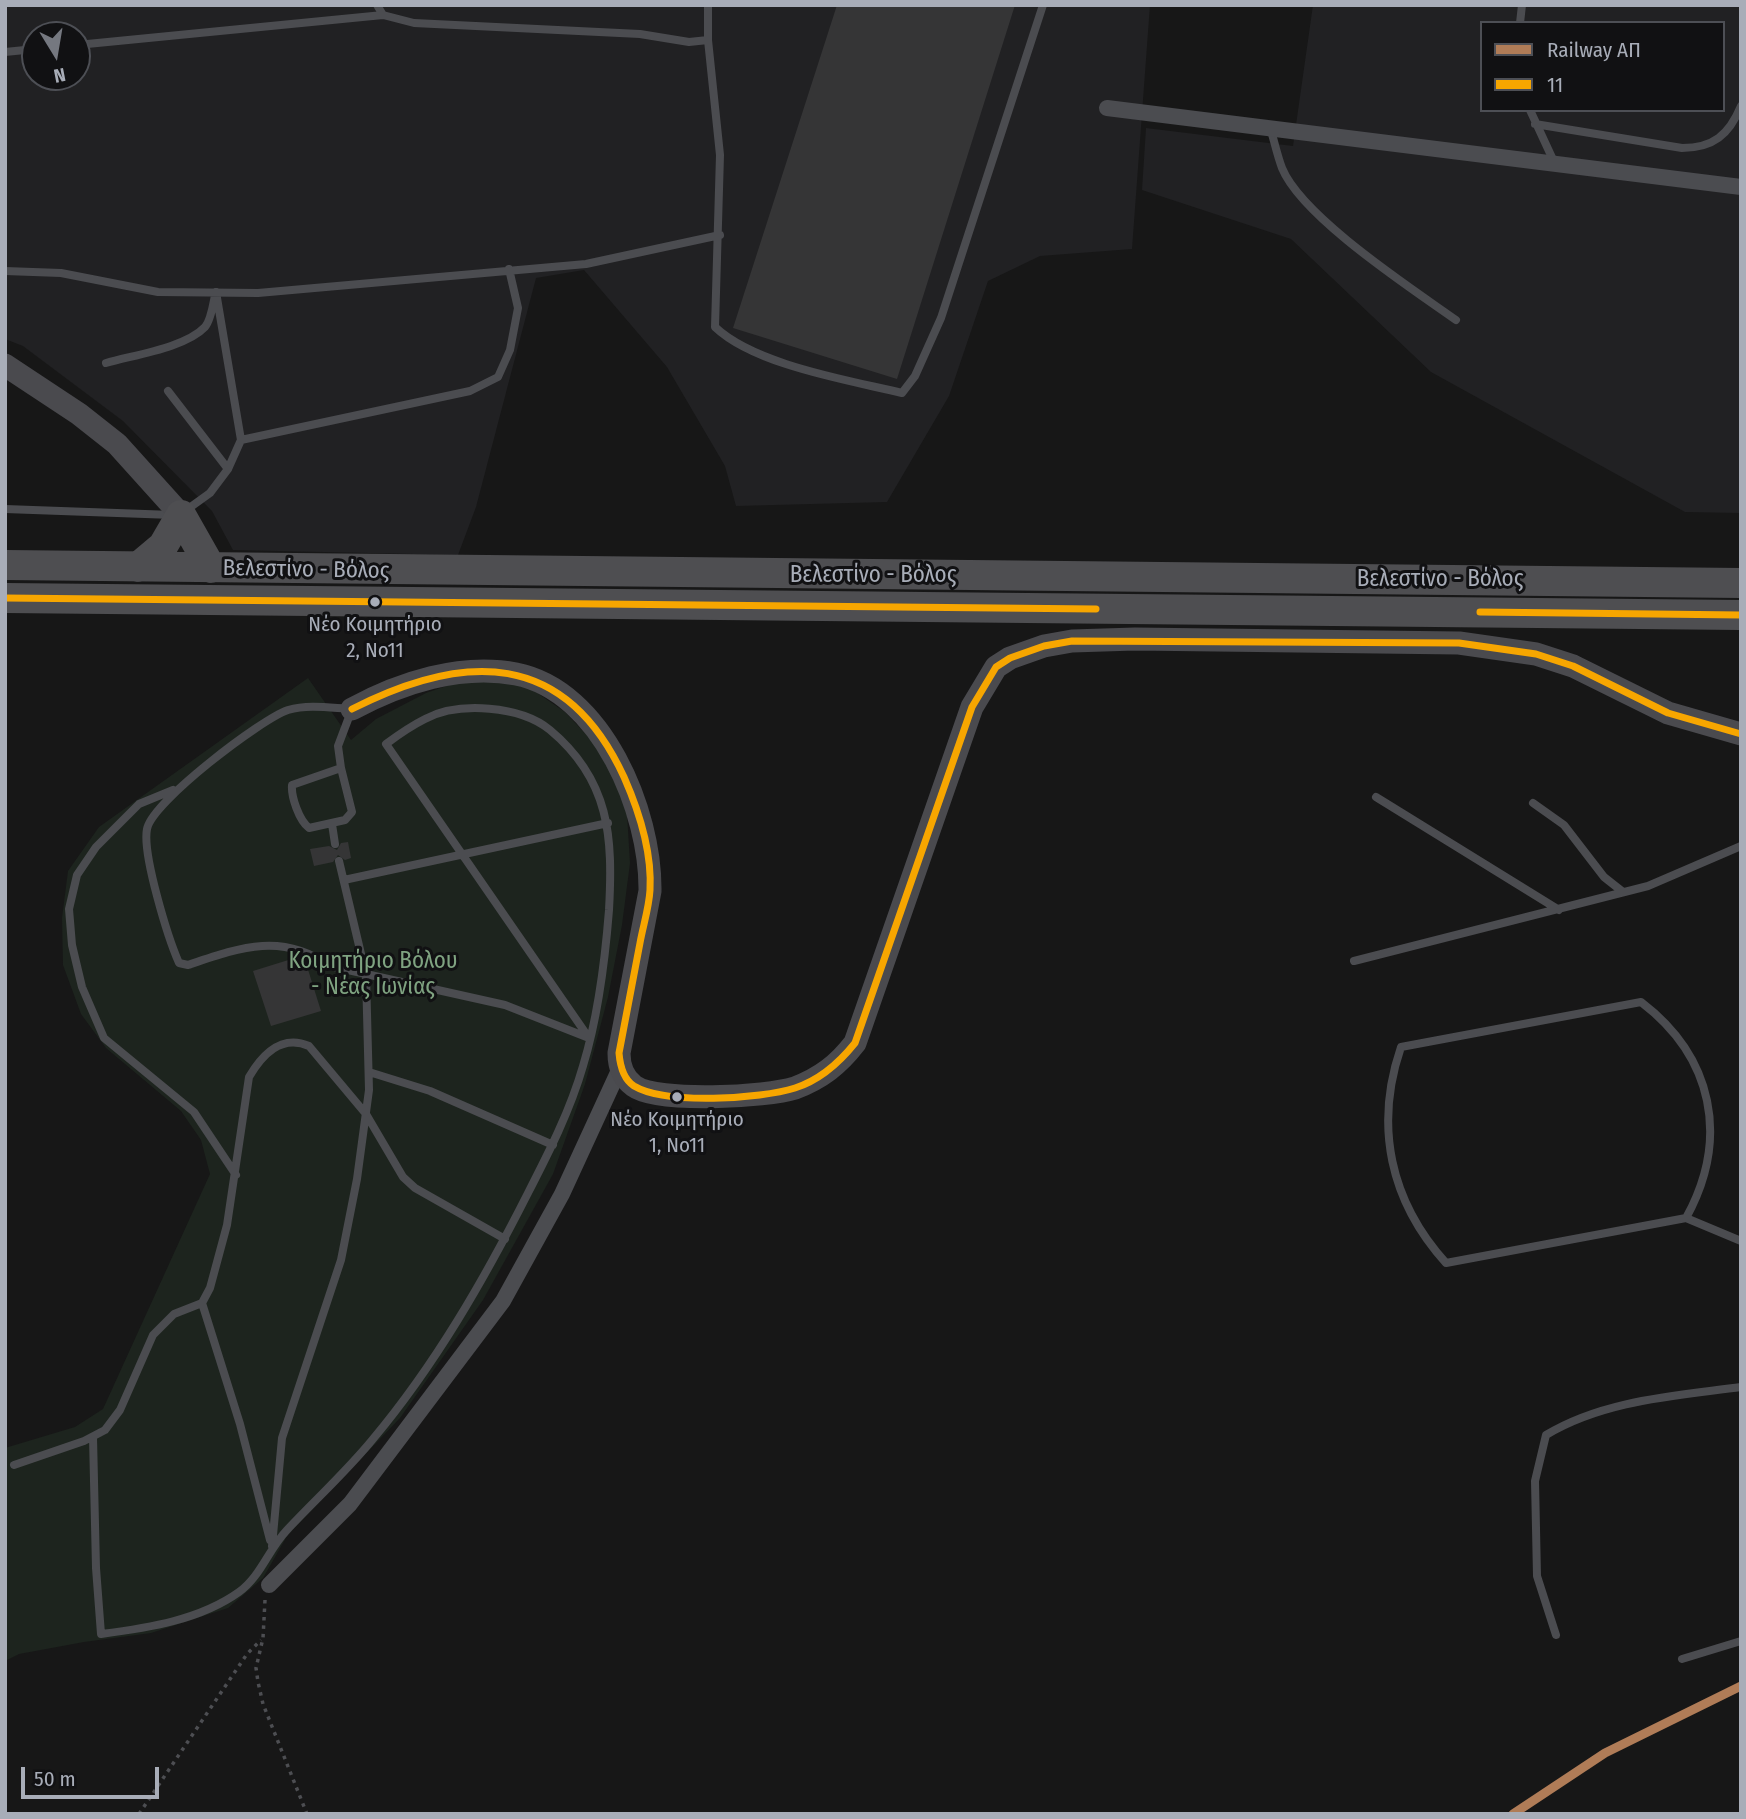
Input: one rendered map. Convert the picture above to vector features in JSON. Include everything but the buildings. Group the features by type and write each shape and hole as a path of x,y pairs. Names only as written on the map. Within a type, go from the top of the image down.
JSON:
{"highway":[{"path":"138,567 163,547 181,515"},
{"path":"181,515 211,568"},
{"name":"Βελεστίνο - Βόλος","path":"5,565 1741,583"},
{"name":"Βελεστίνο - Βόλος","path":"5,598 1741,615"}],"street":[{"path":"1107,108 1741,187"},
{"path":"5,365 79,414 117,444 181,515"},
{"path":"352,709 408,683 464,673 500,672 528,677 564,698 605,741 638,810 650,869 648,904 618,1053 620,1068 635,1087 649,1093 742,1096 794,1088 825,1074 841,1061 855,1043 972,707 996,667 1010,658 1044,646 1072,641 1135,639 1459,643 1535,654 1573,666 1668,713 1741,734"},
{"path":"269,1585 350,1504 503,1301 568,1182 620,1068"}],"lane":[{"path":"377,5 383,15"},
{"path":"708,5 708,40 720,155 720,235 715,327 728,340 789,365 902,393 915,376 942,318 1043,5"},
{"path":"91,44 383,15 414,23 478,28 640,34 689,42 708,40"},
{"path":"1535,124 1682,148 1702,148 1714,143 1732,127 1741,106"},
{"path":"1531,112 1555,164"},
{"path":"1270,127 1282,169 1311,207 1376,263 1456,320"},
{"path":"5,271 61,273 158,292 258,293 586,264 720,235"},
{"path":"241,440 470,391 498,377 510,350 518,307 509,270"},
{"path":"106,363 170,346 194,335 207,325 216,292"},
{"path":"5,509 181,515 210,493 228,469 241,440 216,292"},
{"path":"168,391 228,469"},
{"path":"341,768 296,781 291,788 306,826 313,829 332,824 345,820 352,812 338,746 352,709 310,706 286,711 176,789 153,813 146,830 149,861 179,963 188,965 262,944 288,945 310,951 330,966 425,985 505,1006 589,1038"},
{"path":"93,1437 96,1568 101,1634 141,1629 212,1609 241,1591 257,1576 272,1546 372,1441 467,1309 552,1145 584,1065 589,1038 607,929 610,853 608,823 588,769 562,740 537,719 506,710 451,712 428,717 386,744 589,1038"},
{"path":"176,789 139,804 96,847 77,875 69,909 72,945 82,987 104,1038 194,1112 237,1175"},
{"path":"1376,797 1559,910"},
{"path":"1533,803 1564,825 1604,877 1623,892"},
{"path":"344,880 608,823"},
{"path":"332,824 335,844"},
{"path":"1354,961 1623,892 1673,877 1741,846"},
{"path":"272,1546 282,1438 341,1260 366,1114 369,1072 366,975 339,861"},
{"path":"1686,1218 1704,1181 1708,1160 1710,1120 1707,1099 1702,1080 1683,1044 1657,1014 1641,1002 1401,1047 1389,1091 1387,1137 1391,1160 1405,1205 1430,1245 1446,1263 1686,1218 1741,1241"},
{"path":"14,1465 93,1437 114,1422 153,1335 174,1314 201,1303 210,1288 227,1225 237,1175 249,1077 260,1058 284,1043 309,1046 366,1114 402,1177 429,1197 505,1239"},
{"path":"369,1072 430,1091 552,1145"},
{"path":"201,1303 240,1424 272,1546"},
{"path":"1556,1634 1537,1577 1535,1481 1546,1435 1568,1422 1645,1399 1741,1387"},
{"path":"1682,1659 1741,1641"}],"path":[{"path":"269,1585 263,1638 256,1668 263,1704 307,1814"},
{"path":"139,1814 247,1654 263,1638"}],"shaded area":[{"path":"5,5 1150,5 1132,249 1040,256 988,281 949,396 887,502 736,506 725,466 667,367 584,270 536,278 476,507 458,555 233,550 212,511 123,421 23,346 5,339"},
{"path":"1313,5 1741,5 1741,513 1685,512 1431,372 1291,239 1142,190 1146,128 1293,146"}],"green space":[{"name":"Κοιμητήριο Βόλου - Νέας Ιωνίας","path":"308,678 351,740 376,719 426,693 455,683 488,681 527,686 565,712 594,743 618,776 627,814 630,863 622,925 608,997 585,1084 553,1174 483,1300 400,1418 287,1536 263,1578 228,1608 151,1633 19,1654 5,1661 5,1448 75,1427 103,1409 210,1174 201,1140 181,1111 106,1048 81,1014 63,965 62,918 68,871 99,827"}],"rail line":[{"name":"ΑΠ","path":"1513,1814 1605,1753 1741,1686"}],"transit line":[{"name":"11","path":"5,598 1096,609"},
{"name":"11","path":"1480,612 1741,615"},
{"name":"11","path":"352,709 393,690 433,678 472,672 508,674 542,684 572,704 600,735 624,777 635,804 647,847 650,876 648,903 619,1053 621,1067 627,1080 634,1086 649,1092 690,1098 760,1095 795,1088 828,1070 855,1043 972,707 996,667 1010,658 1044,646 1072,641 1459,643 1536,654 1573,666 1668,713 1741,734"}],"place":[{"name":"Νέο Κοιμητήριο 2, Νο11","path":"375,602"},
{"name":"Νέο Κοιμητήριο 1, Νο11","path":"677,1097"}]}
